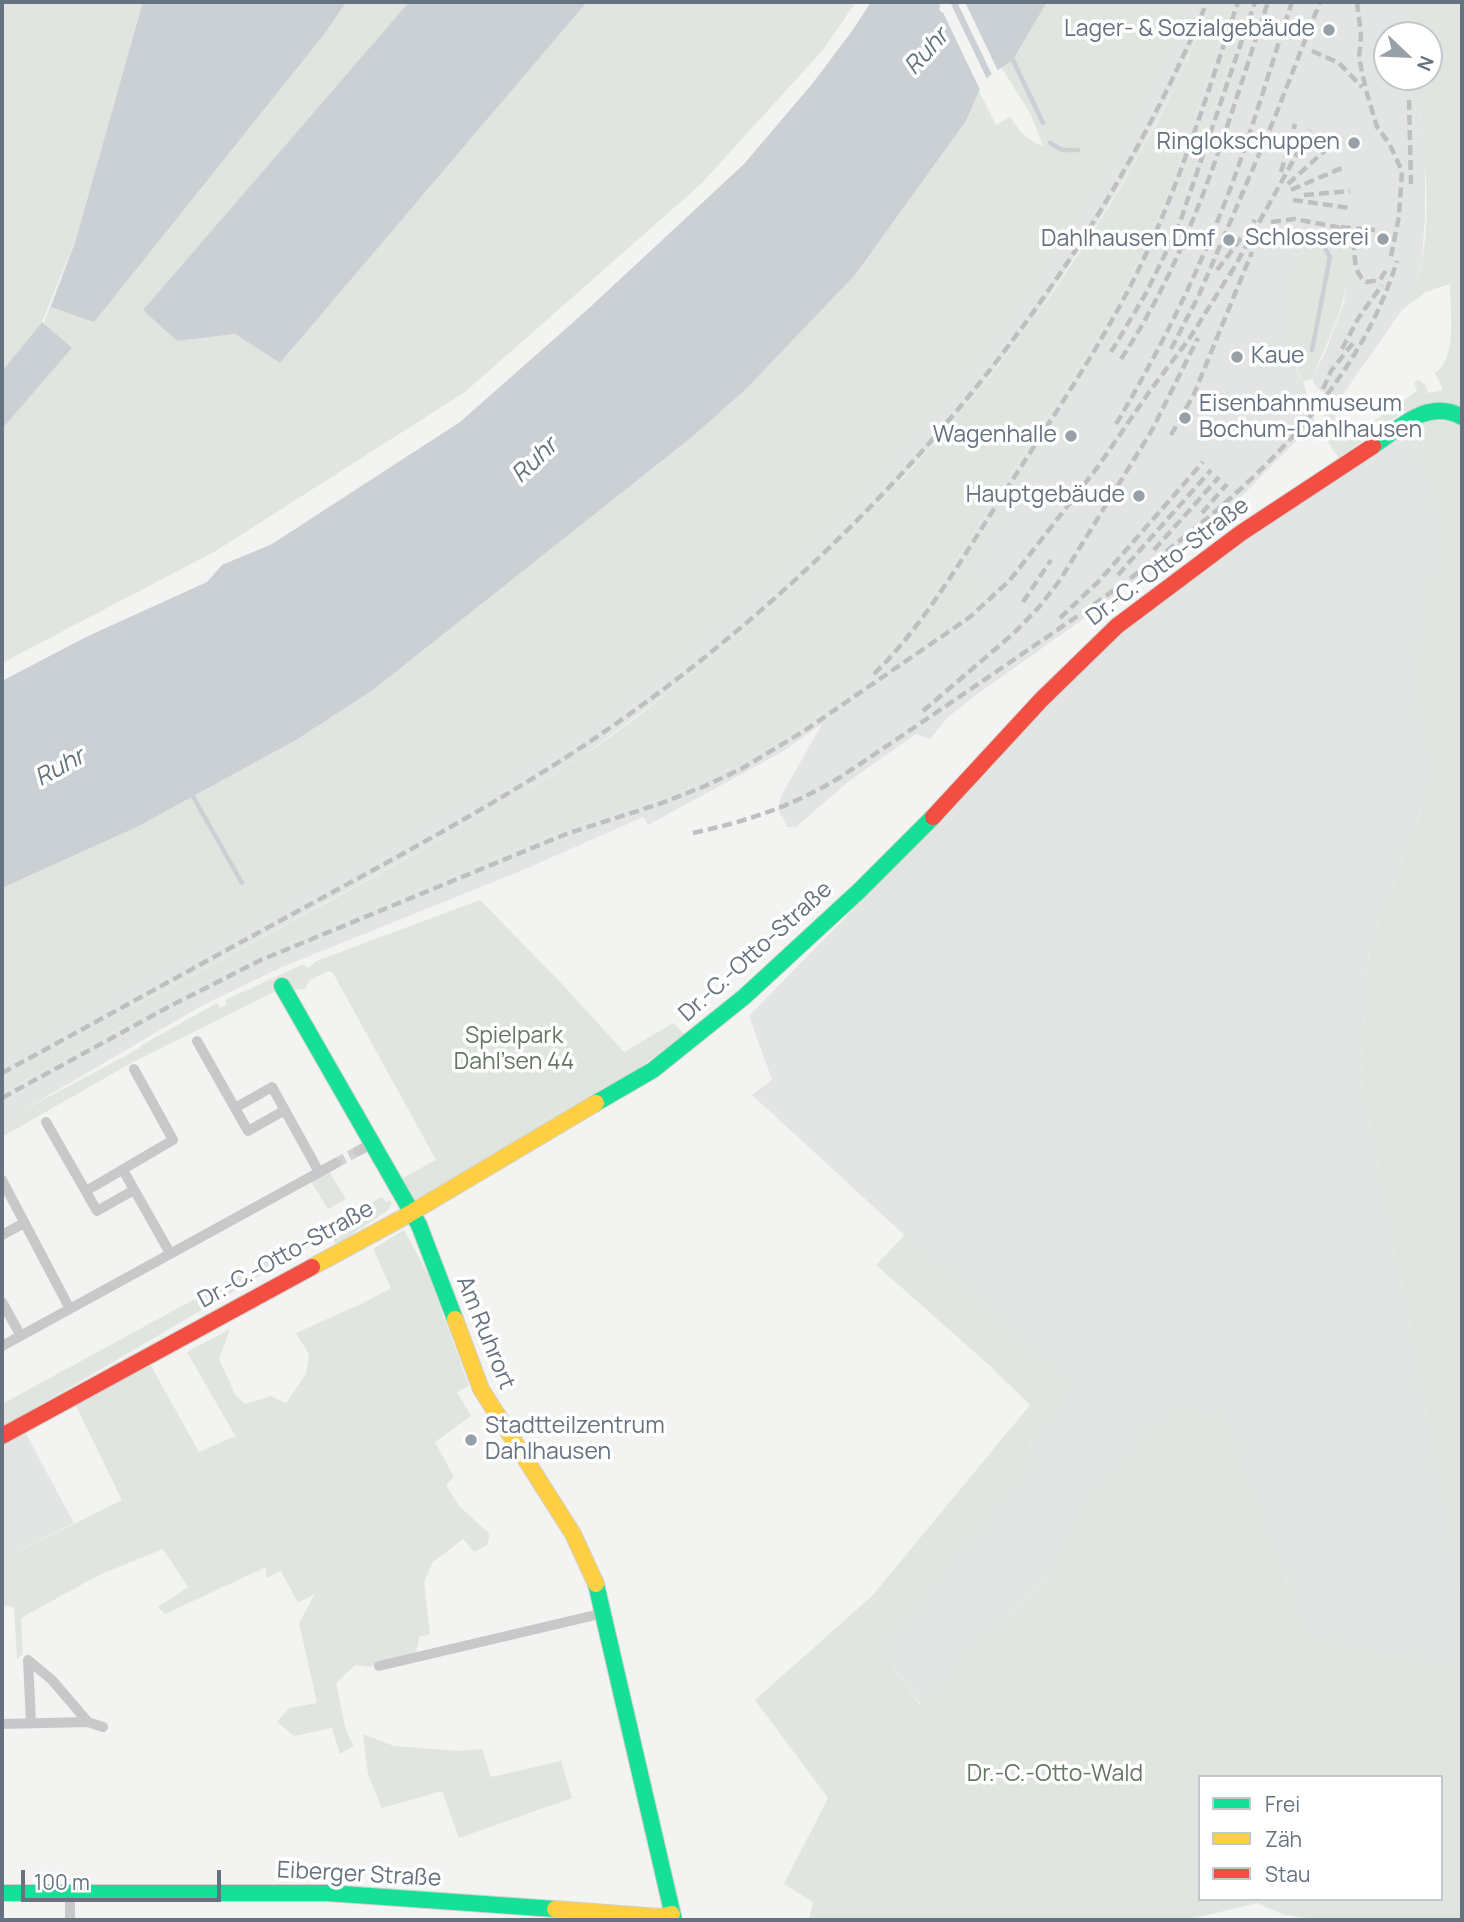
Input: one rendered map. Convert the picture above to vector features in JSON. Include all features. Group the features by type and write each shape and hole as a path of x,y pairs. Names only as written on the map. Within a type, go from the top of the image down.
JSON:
{"street":[{"name":"Dr.-C.-Otto-Straße","path":"2,1436 411,1213 653,1070 794,953 859,891 937,813 1075,666 1117,626 1241,533 1416,417 1438,408 1445,408 1462,416"},
{"name":"Am Ruhrort","path":"282,986 364,1148 419,1225 481,1390 503,1430 565,1521 584,1554 604,1613 673,1917"},
{"path":"197,1041 248,1131 285,1110"},
{"path":"86,1191 173,1140 134,1069"},
{"path":"235,1108 272,1087 319,1172"},
{"path":"46,1122 97,1211 134,1190"},
{"path":"2,1346 336,1163"},
{"path":"123,1170 170,1253"},
{"path":"2,1180 70,1309"},
{"path":"2,1235 24,1223"},
{"path":"2,1302 21,1336"},
{"path":"379,1667 604,1613"},
{"path":"31,1723 28,1660 37,1661 88,1722"},
{"path":"64,1692 73,1684"},
{"path":"2,1724 88,1722 103,1727"},
{"name":"Eiberger Straße","path":"2,1893 327,1893 673,1917"},
{"path":"70,1893 70,1920"}],"shaded area":[{"path":"1191,2 1211,2 1180,77 1137,158 1097,224 1029,326 958,416 856,529 815,569 754,624 581,757 491,812 2,1079 2,1058 321,884 568,741 657,676 798,557 852,504 945,403 1018,310 1081,214 1120,147 1163,69"},
{"name":"Eisenbahnmuseum Bochum-Dahlhausen","path":"1233,2 1410,2 1412,21 1373,21 1373,91 1418,91 1425,159 1425,218 1422,259 1414,287 1402,310 1337,403 1317,388 1312,379 1344,302 1351,241 1350,237 1334,228 1307,229 1301,245 1304,246 1287,290 1291,352 1316,424 1240,498 1106,603 976,695 947,718 930,739 916,734 848,782 796,827 787,827 778,809 781,796 822,724 782,752 648,825 643,817 523,870 280,968 203,1005 10,1118 11,1120 2,1121 2,1093 193,987 272,950 510,851 668,797 777,743 820,714 861,681 893,648 941,584 1103,328 1132,276 1181,157"},
{"path":"1413,431 1447,543 1424,608 1433,778 1369,948 1361,1077 1462,1597 1462,1669 1308,1638 1220,1405 921,1705 879,1650 1033,1461 1029,1439 1073,1390 752,1095 772,1080 749,1016 1083,666 1165,594 1379,448"},
{"path":"25,1432 74,1523 2,1560 2,1445"}],"green space":[{"path":"2,2 409,2 144,309 177,341 235,334 280,363 587,2 856,2 822,51 701,184 465,392 214,552 2,663 2,429 72,348 42,328 77,235 42,322 2,371"},
{"path":"1047,2 1191,2 1163,69 1120,147 1081,214 1018,310 945,403 852,504 742,607 657,676 568,741 321,884 2,1058 2,888 137,827 296,740 373,690 692,437 745,390 855,275 966,121 979,91 996,125 1010,117 1024,135 1043,146 1031,115 1001,67 1013,60"},
{"path":"1211,2 1233,2 1181,157 1132,276 1103,328 941,584 893,648 861,681 820,714 739,764 668,797 510,851 272,950 193,987 2,1093 2,1079 361,884 525,792 578,759 704,664 776,603 845,538 911,469 973,397 1032,322 1086,244 1135,163 1179,79"},
{"path":"1242,2 1249,2 1184,191 1145,279 1105,349 966,572 988,592 933,637 904,654 901,651 949,585 1075,389 1140,276 1179,186"},
{"path":"1410,2 1462,2 1462,1597 1361,1077 1369,948 1423,805 1430,776 1429,757 1415,694 1425,584 1435,576 1447,543 1413,431 1404,411 1339,458 1324,429 1325,415 1331,398 1337,403 1334,429 1349,438 1417,391 1414,382 1419,380 1428,393 1443,390 1435,373 1447,357 1450,345 1450,284 1426,292 1402,310 1420,267 1427,217 1426,169 1418,91 1443,91 1443,21 1412,21"},
{"path":"1334,228 1347,233 1351,241 1348,279 1339,313 1312,379 1303,381 1295,363 1289,337 1287,289 1304,247 1300,245 1307,229"},
{"name":"Spielpark Dahl’sen 44","path":"480,900 624,1052 673,1023 685,1035 635,1071 412,1202 399,1180 436,1160 333,973 328,971 309,981 305,989 276,991 133,1062 2,1137 2,1121 10,1120 9,1118 140,1048 217,1003 220,1008 227,1005 225,1000 304,964 307,968 314,962"},
{"path":"329,1171 346,1199 328,1209 311,1182"},
{"path":"382,1197 386,1202 391,1200 387,1211 336,1245 330,1235 2,1427 2,1404"},
{"path":"404,1230 429,1276 469,1386 457,1392 471,1416 435,1442 454,1477 446,1485 459,1506 490,1534 487,1545 474,1552 463,1539 433,1562 424,1582 430,1634 419,1637 416,1654 369,1667 355,1665 336,1683 346,1731 354,1746 340,1754 332,1728 294,1736 277,1722 289,1708 317,1703 299,1623 315,1594 298,1603 281,1571 266,1578 266,1567 165,1614 158,1607 188,1587 163,1549 99,1575 21,1618 23,1654 17,1659 14,1607 2,1605 2,1560 122,1500 75,1404 150,1364 199,1452 233,1437 237,1439 187,1352 230,1329 219,1359 236,1396 245,1404 271,1396 286,1403 306,1374 309,1354 296,1333 391,1288 373,1249"},
{"name":"Dr.-C.-Otto-Wald","path":"905,1235 1073,1390 1029,1439 1033,1461 879,1650 920,1705 952,1673 964,1656 1046,1580 1056,1567 1074,1521 1144,1439 1187,1404 1198,1410 1204,1421 1220,1405 1308,1638 1462,1669 1462,1920 1320,1920 1285,1915 1257,1903 1187,1920 809,1920 813,1902 784,1884 828,1798 755,1700 872,1596 1030,1405 876,1265"},
{"path":"363,1734 394,1746 460,1751 482,1749 491,1777 561,1761 572,1798 459,1838 442,1791 382,1808 368,1775"}],"water":[{"path":"143,2 346,2 325,33 94,322 51,307 75,243"},
{"path":"409,2 587,2 280,363 235,334 177,341 143,310"},
{"name":"Ruhr","path":"871,2 943,2 939,9 942,13 949,2 1047,2 1013,60 989,76 966,121 855,275 745,390 692,437 373,690 296,740 137,827 2,888 2,681 86,637 207,582 222,565 272,544 460,422 587,310 744,164 812,84"},
{"path":"42,322 72,348 2,429 2,371"}],"pier":[{"path":"938,2 950,2 989,83 982,94"},
{"path":"957,2 965,2 999,73 993,77"}],"waterway":[{"path":"1012,58 1043,123"},
{"path":"1050,143 1062,150 1078,150"},
{"path":"1309,235 1322,243 1330,257 1312,350"},
{"path":"191,793 242,883"}],"tunnel":[{"path":"336,1163 358,1151"}],"railway":[{"path":"2,1073 393,859 533,778 601,734 698,663 789,585 876,501 956,411 1031,316 1097,216 1156,111 1207,2"},
{"path":"874,674 927,612 1071,388 1121,304 1166,209 1238,2"},
{"path":"1111,352 1145,295 1178,228 1255,2"},
{"path":"1121,359 1169,275 1188,231 1206,186 1268,2"},
{"path":"1116,424 1165,336 1220,215 1292,2"},
{"path":"1171,349 1199,295 1275,117 1320,2"},
{"path":"1357,2 1361,35 1359,58 1366,90 1377,127 1389,143 1402,171 1399,216 1391,256"},
{"path":"1312,51 1339,63 1362,87"},
{"path":"1409,100 1411,184"},
{"path":"1281,172 1295,124"},
{"path":"1230,275 1310,130"},
{"path":"1288,184 1330,146"},
{"path":"1291,190 1344,167"},
{"path":"1304,195 1350,191"},
{"path":"1293,200 1350,208"},
{"path":"1271,222 1295,219 1347,229 1353,242 1357,270 1366,282 1380,280 1388,267"},
{"path":"1217,270 1255,220"},
{"path":"1341,227 1375,230"},
{"path":"1171,435 1194,394 1252,252"},
{"path":"693,833 768,812 839,778 1083,612 1193,530 1246,484 1294,435 1337,381 1372,324 1397,261"},
{"path":"2,1098 172,1005 261,960 566,834 705,786 741,769 804,731 970,617 1010,580 1097,468 1189,339 1233,269"},
{"path":"1342,349 1359,317 1382,285"},
{"path":"923,711 1014,633 1060,580 1152,430 1198,338"},
{"path":"1323,389 1331,371 1353,343"},
{"path":"1060,618 1099,581 1203,462"},
{"path":"1118,575 1211,470"},
{"path":"1154,550 1219,477"},
{"path":"1202,513 1227,484"},
{"path":"1023,602 1051,560"}],"traffic: fast":[{"path":"1373,446 1404,423 1426,413 1450,412 1462,417"},
{"path":"596,1103 653,1070 744,997 859,891 933,817"},
{"path":"282,986 419,1225 455,1319"},
{"path":"596,1584 674,1920"},
{"path":"2,1893 327,1893 555,1909"}],"traffic: slow":[{"path":"312,1267 404,1217 596,1103"},
{"path":"455,1319 481,1389 573,1534 596,1584"},
{"path":"555,1909 660,1917 672,1914"}],"traffic: jam":[{"path":"933,817 1041,700 1117,626 1241,533 1373,446"},
{"path":"2,1436 312,1267"}],"place":[{"name":"Lager- & Sozialgebäude","path":"1329,30"},
{"name":"Ringlokschuppen","path":"1354,143"},
{"name":"Schlosserei","path":"1383,239"},
{"name":"Dahlhausen Dmf","path":"1229,240"},
{"name":"Kaue","path":"1237,357"},
{"name":"Eisenbahnmuseum Bochum-Dahlhausen","path":"1185,418"},
{"name":"Wagenhalle","path":"1071,436"},
{"name":"Hauptgebäude","path":"1139,496"},
{"name":"Stadtteilzentrum Dahlhausen","path":"471,1440"}]}
